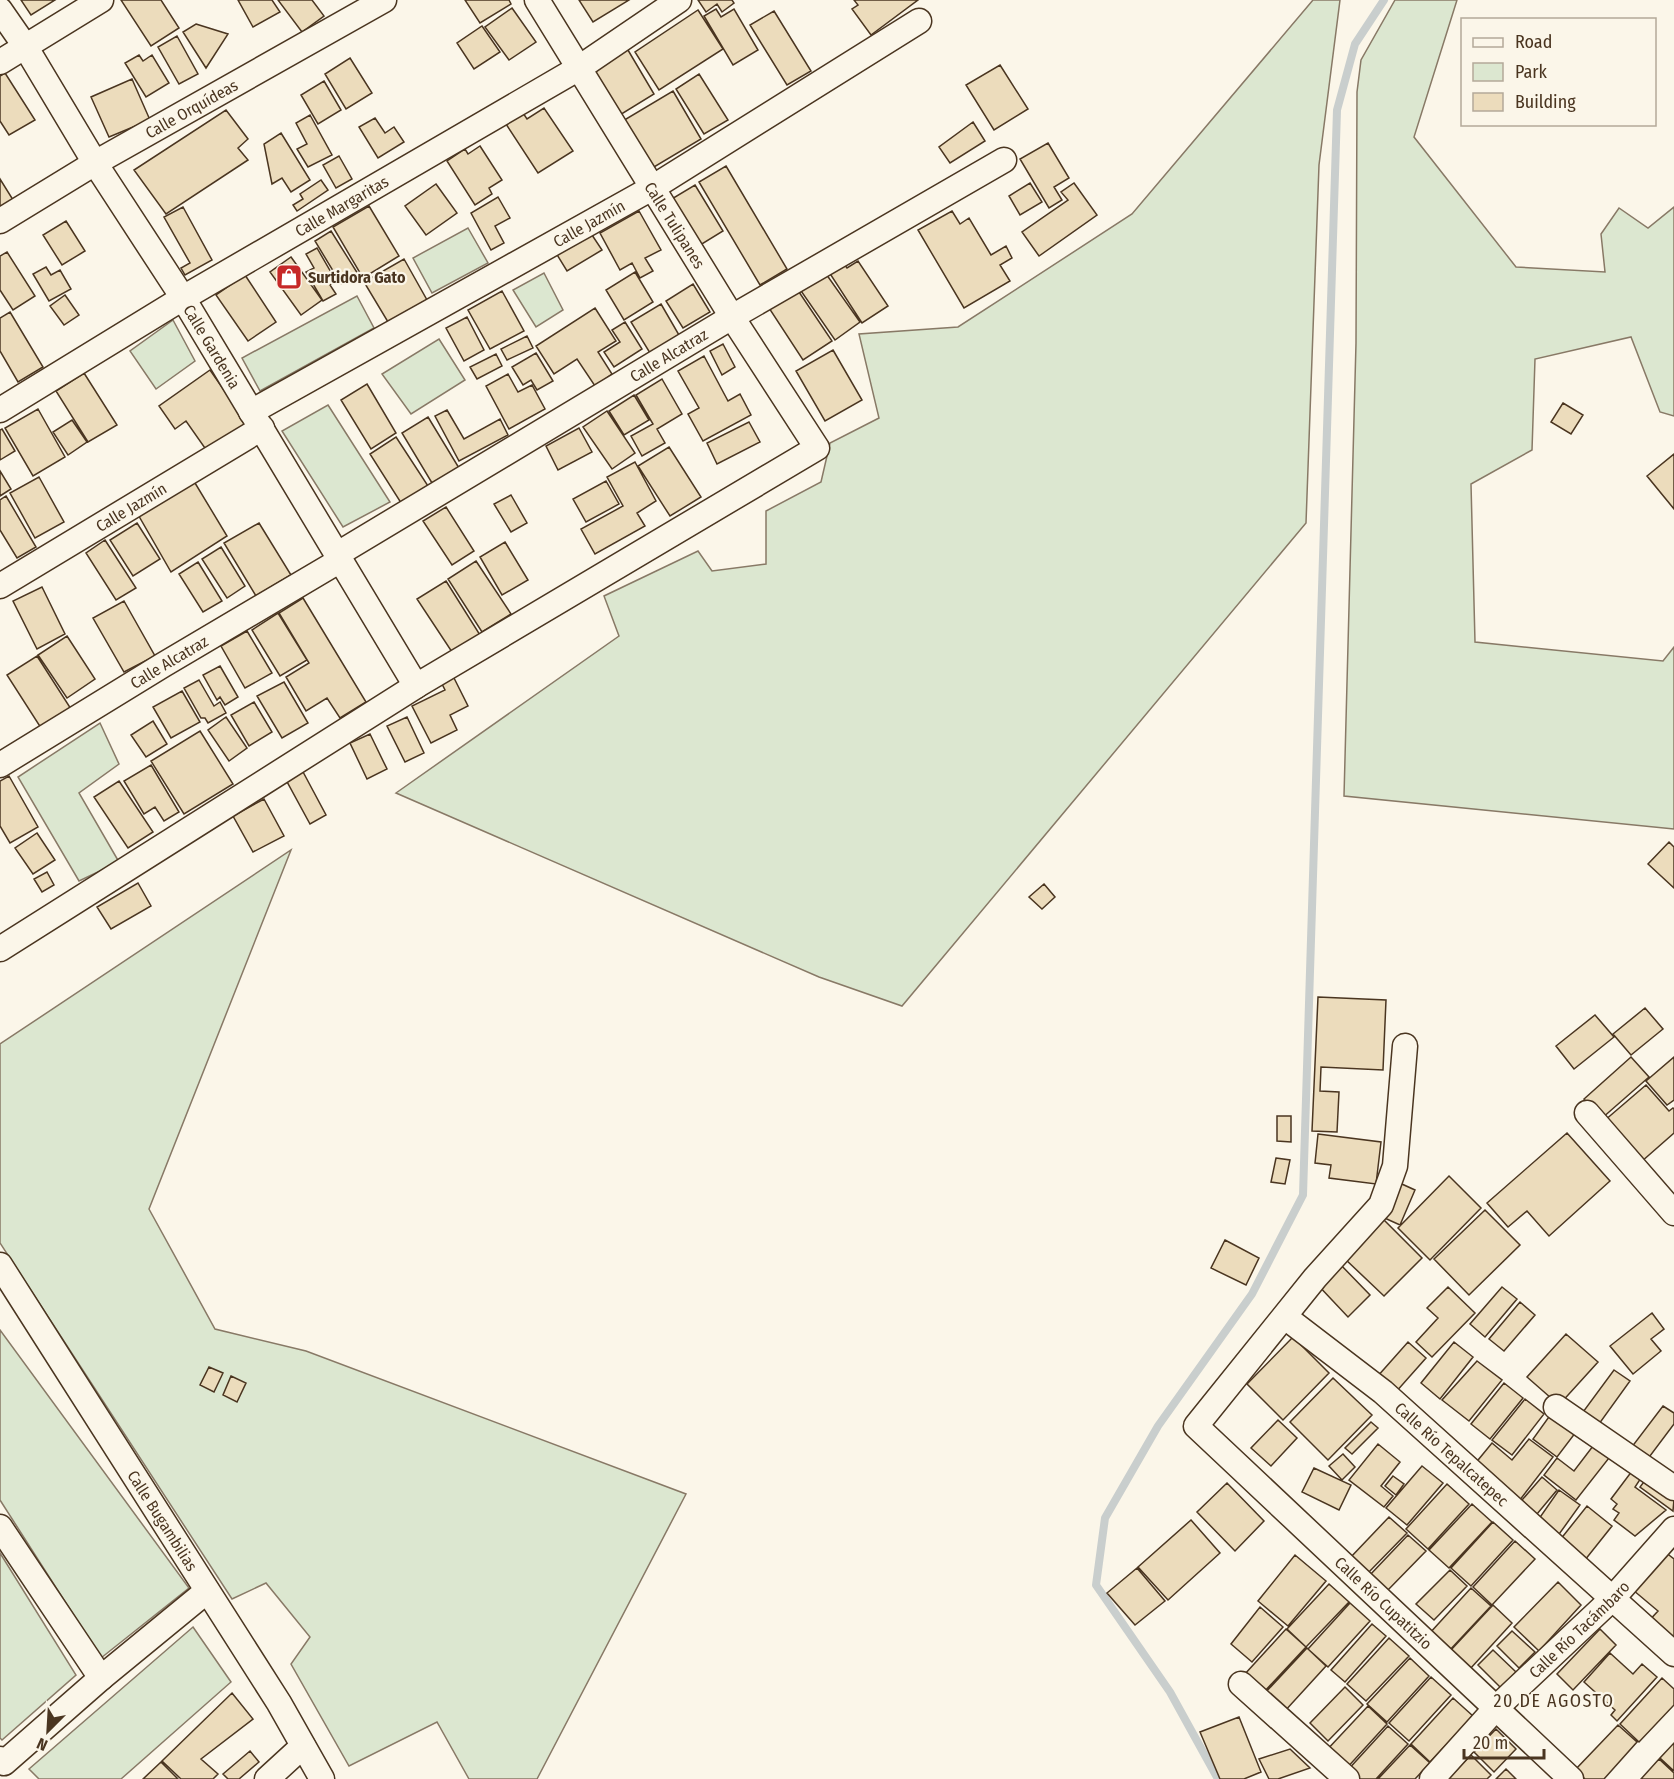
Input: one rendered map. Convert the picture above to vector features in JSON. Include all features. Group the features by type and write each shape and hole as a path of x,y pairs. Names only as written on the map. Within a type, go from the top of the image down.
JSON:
{"street":[{"path":"0,62 101,0"},
{"name":"Calle Orquídeas","path":"0,221 95,163 384,0"},
{"name":"Calle Tulipanes","path":"416,686 817,448 732,317 537,0"},
{"name":"Calle Margaritas","path":"0,410 183,298 579,68 679,0"},
{"name":"Calle Gardenia","path":"0,10 25,46 95,163 183,298 337,558 416,686"},
{"name":"Calle Jazmín","path":"0,586 257,420 652,188 919,21"},
{"name":"Calle Alcatraz","path":"0,765 732,317 1004,160"},
{"path":"0,949 416,686"},
{"path":"1285,1317 1315,1278 1381,1205 1395,1166 1405,1046"},
{"path":"1587,1113 1672,1208"},
{"name":"Calle Bugambilias","path":"0,1265 279,1703 322,1779"},
{"name":"Calle Río Cupatitzio","path":"1285,1317 1196,1426 1571,1779"},
{"name":"Calle Río Tepalcatepec","path":"1285,1317 1383,1392 1674,1654"},
{"path":"1556,1407 1674,1488"},
{"path":"0,1527 101,1678"},
{"name":"Calle Río Tacámbaro","path":"1432,1779 1495,1709 1613,1598 1674,1529"},
{"path":"0,1759 4,1763 101,1678 207,1591"},
{"path":"1241,1684 1347,1779"},
{"path":"267,1779 303,1746"}],"green space":[{"path":"1313,0 1340,0 1319,165 1306,523 902,1006 819,977 396,793 619,636 604,596 698,551 712,571 766,564 766,511 821,482 830,443 879,418 859,334 958,327 1132,214"},
{"path":"1395,0 1457,0 1414,137 1516,267 1605,272 1601,234 1619,208 1648,228 1674,207 1674,416 1660,412 1631,337 1535,359 1532,450 1471,484 1475,642 1663,661 1674,647 1674,829 1344,796 1356,343 1357,92 1361,60"},
{"path":"468,228 488,263 432,293 413,258"},
{"path":"544,273 563,310 536,327 513,290"},
{"path":"357,296 374,328 260,391 242,358"},
{"path":"173,320 195,361 156,389 130,351"},
{"path":"439,339 465,380 411,414 382,374"},
{"path":"328,405 390,502 343,527 282,431"},
{"path":"100,723 119,764 79,793 119,862 79,881 18,777"},
{"path":"291,850 149,1209 215,1329 306,1351 686,1494 537,1779 469,1779 437,1722 349,1766 291,1664 310,1637 266,1583 232,1599 0,1243 0,1044"},
{"path":"0,1330 189,1588 101,1658 0,1500"},
{"path":"0,1553 76,1675 2,1740 0,1738"},
{"path":"193,1627 231,1682 121,1779 39,1779 29,1769"}],"building":[{"path":"21,0 55,0 31,15"},
{"path":"121,0 161,0 179,28 151,46"},
{"path":"238,0 272,0 280,12 253,27"},
{"path":"278,0 312,0 324,16 302,32"},
{"path":"465,0 509,0 511,4 480,23"},
{"path":"579,0 629,0 593,22"},
{"path":"698,0 732,0 734,3 722,12 717,4 706,12"},
{"path":"854,0 918,0 871,35 852,9 858,5"},
{"path":"512,8 536,42 509,60 485,27"},
{"path":"716,9 721,17 734,9 758,50 733,65 704,16"},
{"path":"698,10 723,49 659,90 635,52"},
{"path":"774,11 811,71 787,85 750,25"},
{"path":"196,24 228,34 206,68 183,32"},
{"path":"482,26 500,52 474,69 457,43"},
{"path":"177,36 198,74 179,84 158,47"},
{"path":"625,45 654,94 615,118 585,70"},
{"path":"139,55 143,61 152,55 169,83 146,97 125,63"},
{"path":"350,58 372,93 346,109 325,74"},
{"path":"1000,65 1028,109 994,130 966,85"},
{"path":"5,73 35,120 9,135 0,121 0,76"},
{"path":"699,74 728,120 704,134 676,89"},
{"path":"132,79 150,120 109,137 91,97"},
{"path":"324,81 341,110 318,124 301,95"},
{"path":"673,91 701,139 649,170 621,122"},
{"path":"519,107 527,119 544,108 573,151 538,173 502,118"},
{"path":"226,110 248,139 238,148 248,160 166,214 134,170"},
{"path":"310,115 332,155 308,167 297,149 307,144 296,123"},
{"path":"375,118 385,133 394,127 404,142 378,158 359,127"},
{"path":"973,122 985,141 950,163 939,147"},
{"path":"281,133 310,180 291,192 282,178 272,184 264,144"},
{"path":"1048,143 1069,178 1054,187 1062,200 1049,208 1020,159"},
{"path":"480,146 502,180 489,188 492,194 475,205 447,161 465,149 468,154"},
{"path":"339,156 352,179 336,188 323,165"},
{"path":"726,166 787,269 760,285 699,182"},
{"path":"0,179 15,203 0,213"},
{"path":"321,180 328,190 297,211 293,205 303,199 300,194"},
{"path":"1030,183 1042,202 1020,215 1009,196"},
{"path":"1074,183 1097,215 1039,256 1022,232 1068,200 1061,192"},
{"path":"436,184 457,213 426,235 405,206"},
{"path":"695,185 723,231 697,247 670,200"},
{"path":"498,197 510,218 495,226 504,243 491,250 471,213"},
{"path":"369,206 399,256 363,278 333,227"},
{"path":"183,207 212,260 185,275 181,268 190,263 164,217"},
{"path":"639,211 661,250 645,258 653,271 640,278 632,263 620,270 600,233"},
{"path":"952,211 960,224 969,218 991,255 1006,246 1012,258 1000,265 1010,281 964,308 918,230"},
{"path":"66,221 85,251 62,265 43,235"},
{"path":"331,231 358,274 341,284 315,241"},
{"path":"590,232 602,250 567,271 556,253"},
{"path":"317,248 336,281 330,285 336,294 323,301 306,272 314,268 306,254"},
{"path":"7,252 35,296 13,310 0,290 0,256"},
{"path":"291,257 322,300 301,315 270,272"},
{"path":"404,259 427,300 388,322 364,282"},
{"path":"841,260 847,268 858,261 888,306 862,323 827,269"},
{"path":"46,267 51,275 60,270 71,289 49,301 33,274"},
{"path":"824,271 860,322 835,340 799,288"},
{"path":"635,272 653,302 624,320 606,290"},
{"path":"245,275 276,322 248,341 216,295"},
{"path":"693,284 710,312 683,328 666,301"},
{"path":"797,289 832,341 803,360 769,308"},
{"path":"502,291 524,331 490,349 468,310"},
{"path":"65,295 79,315 64,325 50,306"},
{"path":"661,304 679,335 650,353 631,322"},
{"path":"595,308 616,341 598,352 612,374 595,386 577,359 554,374 536,346"},
{"path":"10,312 43,367 18,382 0,351 0,318"},
{"path":"467,317 484,350 464,361 446,328"},
{"path":"625,322 642,349 614,367 604,352 620,342 612,330"},
{"path":"527,336 533,348 507,360 501,349"},
{"path":"723,344 735,367 722,375 710,351"},
{"path":"833,350 862,400 825,421 796,371"},
{"path":"536,353 553,381 537,390 531,380 523,385 512,367"},
{"path":"496,354 502,366 477,379 470,367"},
{"path":"704,356 728,401 740,394 751,415 703,441 688,414 699,408 678,371"},
{"path":"210,370 247,423 207,451 186,421 175,429 159,406"},
{"path":"84,373 117,425 88,442 56,391"},
{"path":"508,374 518,392 532,385 545,409 509,429 486,386"},
{"path":"662,379 682,414 657,429 665,443 642,456 631,436 653,424 636,395"},
{"path":"367,384 396,433 371,449 341,400"},
{"path":"634,395 649,420 624,435 609,411"},
{"path":"1563,403 1583,415 1571,434 1551,422"},
{"path":"38,409 65,457 33,476 5,428"},
{"path":"447,410 464,439 500,419 508,435 459,461 435,416"},
{"path":"607,411 635,453 612,469 583,427"},
{"path":"428,417 459,468 432,483 402,433"},
{"path":"72,420 87,442 68,455 53,432"},
{"path":"749,422 760,442 717,464 707,443"},
{"path":"579,428 592,452 558,470 546,446"},
{"path":"2,429 15,451 0,460 0,430"},
{"path":"396,437 430,489 403,506 370,454"},
{"path":"669,447 701,497 670,516 638,466"},
{"path":"1674,454 1674,509 1647,476"},
{"path":"635,462 656,501 637,513 645,526 595,554 581,529 623,506 607,477"},
{"path":"0,471 11,489 0,496"},
{"path":"39,477 64,522 35,538 10,493"},
{"path":"192,478 227,536 171,572 136,511"},
{"path":"606,481 619,504 586,522 573,499"},
{"path":"511,495 527,523 511,532 494,504"},
{"path":"6,496 36,547 17,558 0,530 0,500"},
{"path":"446,507 474,551 452,565 423,521"},
{"path":"137,523 160,559 133,576 110,540"},
{"path":"259,523 291,575 256,596 224,543"},
{"path":"105,540 136,588 116,600 86,553"},
{"path":"505,542 528,580 502,595 480,557"},
{"path":"221,547 245,586 227,598 202,559"},
{"path":"476,561 511,614 482,632 448,579"},
{"path":"198,562 222,601 203,612 179,574"},
{"path":"446,581 480,635 452,652 417,599"},
{"path":"42,587 65,634 37,649 13,601"},
{"path":"303,598 366,702 340,718 327,698 306,711 286,677 309,663 279,613"},
{"path":"124,601 155,656 124,672 93,618"},
{"path":"278,613 307,660 280,676 252,630"},
{"path":"247,631 272,673 245,688 221,646"},
{"path":"67,636 95,679 67,698 38,655"},
{"path":"37,656 71,709 41,728 7,675"},
{"path":"220,666 238,697 225,705 220,697 217,700 203,675"},
{"path":"452,674 468,706 450,715 457,730 431,743 412,706 445,690 440,680"},
{"path":"199,680 214,706 220,702 226,713 208,723 205,718 201,718 184,688"},
{"path":"284,682 308,723 282,738 257,696"},
{"path":"182,691 200,722 171,738 153,707"},
{"path":"254,702 272,732 249,746 231,715"},
{"path":"226,717 247,748 229,761 208,730"},
{"path":"407,717 424,753 405,762 387,726"},
{"path":"153,721 167,744 146,757 131,735"},
{"path":"200,731 233,784 184,814 151,761"},
{"path":"370,734 387,769 367,779 350,743"},
{"path":"151,765 179,812 164,821 155,807 144,814 124,781"},
{"path":"302,770 326,815 310,824 285,778"},
{"path":"9,776 38,827 10,843 0,826 0,781"},
{"path":"119,781 153,832 128,848 94,797"},
{"path":"264,799 284,836 253,852 233,816"},
{"path":"37,833 55,860 33,874 15,848"},
{"path":"1669,842 1674,847 1674,888 1648,864"},
{"path":"47,872 54,885 42,892 34,879"},
{"path":"138,883 151,906 111,929 97,907"},
{"path":"1044,884 1055,897 1042,909 1029,897"},
{"path":"1318,997 1386,1000 1383,1070 1321,1067 1320,1091 1339,1092 1337,1132 1312,1131"},
{"path":"1645,1008 1663,1029 1631,1055 1613,1034"},
{"path":"1595,1015 1614,1037 1574,1069 1556,1046"},
{"path":"1631,1057 1649,1077 1601,1119 1584,1099"},
{"path":"1674,1057 1674,1100 1667,1105 1646,1081"},
{"path":"1646,1085 1669,1111 1674,1109 1674,1133 1641,1162 1604,1121"},
{"path":"1277,1116 1291,1116 1291,1142 1277,1141"},
{"path":"1567,1133 1610,1181 1549,1236 1527,1211 1508,1227 1487,1203"},
{"path":"1318,1134 1381,1142 1376,1184 1329,1178 1331,1165 1315,1163"},
{"path":"1276,1158 1290,1160 1285,1184 1271,1182"},
{"path":"1449,1176 1481,1208 1430,1260 1398,1228"},
{"path":"1393,1180 1415,1190 1400,1225 1378,1215"},
{"path":"1485,1210 1520,1245 1469,1295 1434,1259"},
{"path":"1383,1219 1422,1258 1384,1296 1344,1258"},
{"path":"1225,1240 1259,1258 1246,1285 1211,1268"},
{"path":"1338,1262 1370,1295 1348,1317 1316,1283"},
{"path":"1448,1287 1475,1313 1432,1357 1416,1342 1438,1318 1427,1308"},
{"path":"1502,1287 1517,1299 1485,1337 1470,1324"},
{"path":"1520,1302 1535,1315 1504,1351 1489,1339"},
{"path":"1652,1313 1664,1329 1651,1339 1661,1351 1633,1374 1610,1346"},
{"path":"1566,1334 1598,1362 1559,1405 1527,1377"},
{"path":"1293,1337 1329,1373 1283,1420 1247,1384"},
{"path":"1408,1342 1426,1358 1395,1393 1377,1377"},
{"path":"1454,1342 1473,1357 1440,1399 1421,1383"},
{"path":"1477,1361 1502,1380 1469,1421 1442,1400"},
{"path":"209,1367 223,1373 214,1392 200,1385"},
{"path":"1614,1370 1630,1381 1599,1424 1583,1412"},
{"path":"231,1376 246,1383 237,1402 223,1395"},
{"path":"1333,1378 1372,1415 1328,1460 1290,1422"},
{"path":"1504,1383 1523,1398 1490,1439 1471,1424"},
{"path":"1525,1399 1544,1414 1512,1455 1492,1440"},
{"path":"1663,1406 1674,1413 1674,1424 1647,1460 1631,1448"},
{"path":"1551,1414 1576,1432 1557,1457 1533,1439"},
{"path":"1278,1420 1297,1438 1271,1466 1251,1448"},
{"path":"1371,1422 1378,1428 1352,1454 1345,1448"},
{"path":"1529,1439 1553,1457 1519,1501 1474,1465 1492,1443 1512,1460"},
{"path":"1378,1444 1400,1462 1381,1486 1393,1496 1384,1507 1349,1480"},
{"path":"1593,1446 1609,1458 1576,1500 1544,1475 1557,1458 1574,1471"},
{"path":"1343,1454 1355,1467 1342,1480 1329,1466"},
{"path":"1422,1466 1443,1483 1407,1525 1386,1508"},
{"path":"1314,1468 1351,1485 1339,1510 1302,1492"},
{"path":"1632,1471 1641,1478 1635,1487 1666,1510 1635,1536 1614,1520 1619,1513 1613,1509 1617,1504 1611,1499"},
{"path":"1393,1476 1404,1484 1396,1495 1385,1486"},
{"path":"1542,1477 1557,1490 1532,1520 1516,1507"},
{"path":"1646,1479 1674,1499 1673,1511 1640,1487"},
{"path":"1227,1483 1264,1521 1235,1551 1197,1512"},
{"path":"1447,1484 1469,1504 1428,1549 1406,1529"},
{"path":"1559,1490 1580,1505 1557,1537 1536,1523"},
{"path":"1472,1504 1492,1522 1449,1568 1429,1550"},
{"path":"1587,1506 1612,1526 1581,1565 1556,1545"},
{"path":"1389,1517 1407,1533 1367,1574 1350,1558"},
{"path":"1191,1520 1220,1553 1168,1600 1138,1567"},
{"path":"1493,1522 1513,1540 1471,1586 1451,1568"},
{"path":"1408,1535 1426,1551 1386,1592 1369,1576"},
{"path":"1515,1541 1535,1559 1492,1605 1473,1587"},
{"path":"1665,1552 1674,1559 1674,1647 1646,1624 1658,1611 1633,1590"},
{"path":"1295,1555 1326,1581 1288,1626 1258,1601"},
{"path":"1137,1568 1165,1601 1135,1625 1107,1593"},
{"path":"1450,1570 1467,1586 1434,1620 1416,1604"},
{"path":"1558,1582 1581,1605 1539,1651 1514,1627"},
{"path":"1329,1584 1349,1602 1306,1647 1287,1629"},
{"path":"1471,1588 1491,1606 1448,1652 1429,1634"},
{"path":"1350,1603 1370,1621 1328,1667 1308,1649"},
{"path":"1493,1605 1512,1623 1470,1669 1450,1651"},
{"path":"1260,1607 1283,1627 1252,1662 1231,1644"},
{"path":"1372,1624 1386,1636 1345,1682 1331,1670"},
{"path":"1286,1629 1306,1647 1263,1693 1244,1675"},
{"path":"1600,1629 1616,1645 1573,1690 1557,1674"},
{"path":"1512,1631 1535,1652 1519,1668 1497,1646"},
{"path":"1389,1638 1409,1656 1366,1701 1347,1684"},
{"path":"1307,1648 1326,1666 1284,1712 1264,1694"},
{"path":"1493,1650 1516,1672 1501,1688 1478,1665"},
{"path":"1610,1653 1633,1674 1642,1664 1657,1677 1617,1721 1611,1715 1615,1710 1584,1682"},
{"path":"1410,1658 1429,1676 1387,1722 1367,1704"},
{"path":"1431,1677 1451,1695 1409,1741 1389,1723"},
{"path":"1662,1678 1674,1689 1674,1705 1639,1742 1620,1724"},
{"path":"1345,1687 1363,1705 1328,1741 1310,1723"},
{"path":"232,1693 253,1719 201,1759 218,1774 213,1779 181,1779 162,1761"},
{"path":"1453,1698 1473,1716 1430,1762 1411,1744"},
{"path":"1368,1706 1387,1724 1345,1770 1325,1752"},
{"path":"1239,1717 1261,1772 1244,1779 1220,1779 1200,1732"},
{"path":"1618,1725 1637,1742 1604,1779 1585,1779 1575,1770"},
{"path":"1388,1726 1408,1744 1376,1779 1354,1779 1346,1772"},
{"path":"1496,1729 1516,1749 1494,1772 1474,1752"},
{"path":"1674,1743 1674,1771 1660,1758"},
{"path":"1410,1745 1430,1763 1415,1779 1378,1779"},
{"path":"1290,1749 1310,1768 1278,1779 1269,1779 1259,1759"},
{"path":"250,1751 259,1762 239,1779 228,1779 223,1774"},
{"path":"1471,1755 1491,1775 1487,1779 1448,1779"},
{"path":"1659,1759 1674,1773 1674,1779 1641,1779"},
{"path":"161,1762 178,1779 143,1779"},
{"path":"1506,1769 1516,1779 1496,1779"}],"waterway":[{"path":"1218,1779 1170,1692 1096,1585 1105,1518 1158,1426 1252,1294 1303,1195 1337,110 1355,44 1384,0"}],"place":[{"name":"Surtidora Gato","path":"289,277"}],"district":[{"name":"20 DE AGOSTO","path":"1554,1701"}]}
